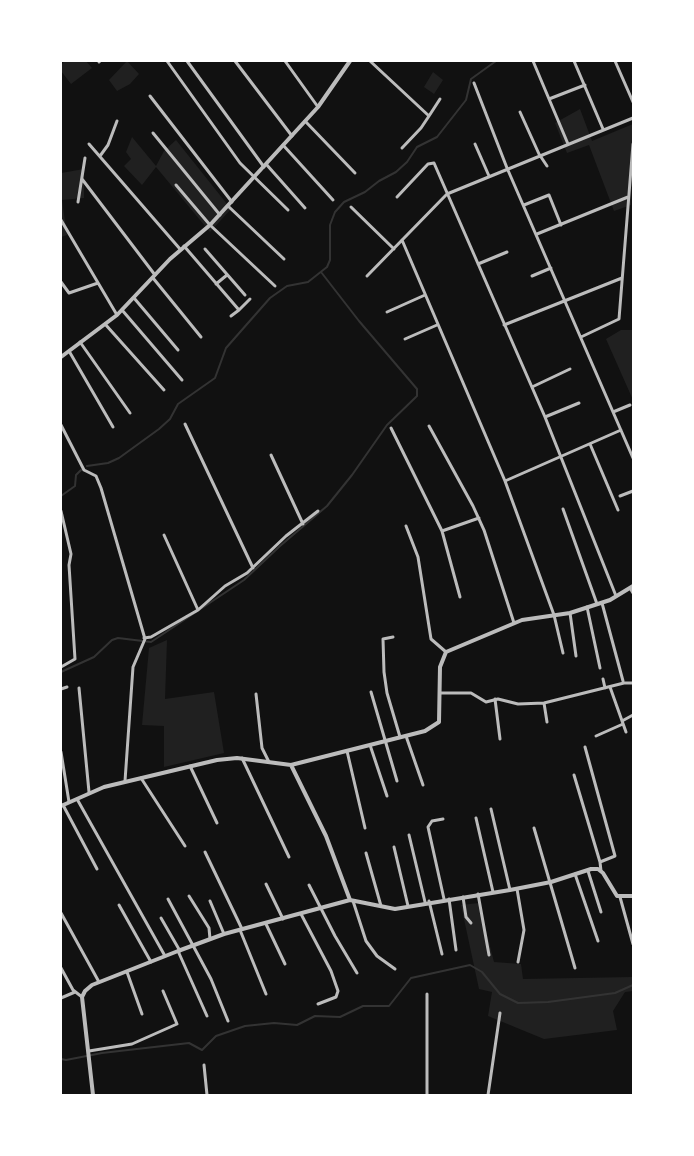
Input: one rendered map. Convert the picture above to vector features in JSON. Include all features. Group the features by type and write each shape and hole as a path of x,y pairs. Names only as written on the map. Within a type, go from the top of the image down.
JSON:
{"street":[{"path":"167,61 240,163 288,210"},
{"path":"187,61 265,166 305,208"},
{"path":"235,61 292,136"},
{"path":"285,61 318,107"},
{"path":"61,357 122,310 182,248 220,215 318,107 350,61"},
{"path":"370,61 402,94 429,116"},
{"path":"533,61 568,144"},
{"path":"574,61 604,129"},
{"path":"615,61 633,102"},
{"path":"474,83 507,168 566,300 633,458"},
{"path":"549,99 584,85"},
{"path":"150,96 232,202"},
{"path":"402,148 421,128 440,99"},
{"path":"520,112 539,154 547,166"},
{"path":"367,276 447,194 539,154 633,118"},
{"path":"100,156 108,145 118,121"},
{"path":"305,121 355,173"},
{"path":"153,133 220,215"},
{"path":"89,144 239,310"},
{"path":"475,144 489,176"},
{"path":"581,337 619,319 633,144"},
{"path":"283,145 333,200"},
{"path":"78,202 85,158"},
{"path":"397,197 432,163 439,171 447,194 545,417 616,597"},
{"path":"82,179 154,277 201,336"},
{"path":"176,185 210,225 275,286"},
{"path":"524,205 549,195 561,225"},
{"path":"537,234 628,197"},
{"path":"228,206 284,259"},
{"path":"351,207 394,249"},
{"path":"61,220 116,315"},
{"path":"402,240 505,481 554,615 563,653"},
{"path":"205,249 245,295"},
{"path":"478,264 507,252"},
{"path":"532,276 551,268"},
{"path":"216,284 227,275"},
{"path":"504,325 622,278"},
{"path":"61,282 69,294 98,283"},
{"path":"386,312 425,295"},
{"path":"134,298 178,350"},
{"path":"232,316 250,299"},
{"path":"122,310 182,380"},
{"path":"105,324 164,390"},
{"path":"405,339 437,325"},
{"path":"80,342 130,413"},
{"path":"69,351 113,427"},
{"path":"532,388 570,369"},
{"path":"545,417 579,403"},
{"path":"613,412 630,405"},
{"path":"185,424 253,568"},
{"path":"61,425 84,470 96,476 99,481 144,638 133,667 125,781"},
{"path":"429,426 479,518 514,623"},
{"path":"390,428 442,531 460,597"},
{"path":"505,481 560,455 621,430"},
{"path":"590,444 618,510"},
{"path":"271,455 303,524"},
{"path":"620,496 633,491"},
{"path":"563,509 599,603 623,681"},
{"path":"61,511 70,554 69,566 75,659 61,667"},
{"path":"144,638 151,637 198,610 225,586 253,568 277,543 318,511"},
{"path":"442,531 479,518"},
{"path":"406,526 418,557 430,638 446,652"},
{"path":"164,535 198,610"},
{"path":"97,869 62,806 69,802 89,792 125,781 224,758 242,758 291,765 425,731 438,724 440,718 440,667 446,652 514,623 536,616 570,614 616,597 632,587 633,593"},
{"path":"587,607 600,668"},
{"path":"570,614 576,656"},
{"path":"393,636 384,638 383,651 387,693 400,738"},
{"path":"603,679 605,688"},
{"path":"440,693 471,693 486,702 495,699 518,704 544,703 633,683"},
{"path":"61,689 66,687"},
{"path":"610,687 626,732"},
{"path":"79,688 89,792"},
{"path":"371,692 384,742 397,781"},
{"path":"256,694 262,748 269,762"},
{"path":"495,699 500,739"},
{"path":"544,703 547,722"},
{"path":"596,736 633,715"},
{"path":"406,736 423,785"},
{"path":"370,745 386,796"},
{"path":"585,747 615,856 600,862"},
{"path":"346,751 365,828"},
{"path":"61,752 69,802"},
{"path":"242,758 290,857"},
{"path":"291,765 326,836 352,900 366,941 377,956 395,969"},
{"path":"190,766 217,823"},
{"path":"574,774 601,871 620,897 633,944"},
{"path":"142,778 185,846"},
{"path":"77,799 165,956"},
{"path":"491,809 510,890"},
{"path":"476,818 493,892"},
{"path":"444,820 432,821 428,827 446,899 456,950"},
{"path":"534,828 576,968"},
{"path":"409,835 442,954"},
{"path":"394,847 408,906"},
{"path":"205,852 241,930 266,994"},
{"path":"366,853 381,907"},
{"path":"93,1095 82,997 88,988 224,934 352,900 381,907 395,908 510,890 551,882 595,869 601,871"},
{"path":"588,871 601,912"},
{"path":"575,874 598,941"},
{"path":"266,884 283,919"},
{"path":"309,885 320,909 357,972"},
{"path":"517,888 524,930 518,962"},
{"path":"478,894 489,954"},
{"path":"189,896 209,928 210,940"},
{"path":"462,896 466,917 471,923"},
{"path":"620,897 633,896"},
{"path":"168,900 194,946 228,1021"},
{"path":"210,901 224,934"},
{"path":"119,905 151,962"},
{"path":"61,913 100,983"},
{"path":"301,914 331,971 338,991 336,997 318,1004"},
{"path":"161,918 179,951 207,1016"},
{"path":"266,924 285,964"},
{"path":"61,968 75,992 82,997"},
{"path":"127,972 142,1014"},
{"path":"89,1052 132,1044 177,1024 164,991"},
{"path":"61,998 75,992"},
{"path":"427,994 427,1095"},
{"path":"488,1095 500,1013"},
{"path":"204,1065 206,1095"}],"shaded area":[{"path":"65,61 86,61 92,68 71,84 61,71 61,65"},
{"path":"127,61 139,74 130,84 117,91 109,80"},
{"path":"433,72 443,80 434,94 424,87"},
{"path":"580,109 592,141 633,124 631,205 614,211 589,145 567,153 555,123"},
{"path":"132,137 156,166 164,151 176,140 231,209 210,232 156,167 142,185 124,166 131,159 126,152"},
{"path":"84,169 84,198 62,200 67,235 61,237 61,173"},
{"path":"621,330 633,330 633,400 606,339"},
{"path":"167,640 165,699 214,692 224,753 164,767 164,726 142,725 149,648"},
{"path":"479,903 494,962 521,964 523,979 633,977 633,991 625,992 613,1011 617,1030 544,1039 488,1016 492,992 479,989 461,905"}],"waterway":[{"path":"87,466 108,463 119,458 170,419 178,404 215,378 226,348 270,298 287,286 308,282 327,267 330,260 330,225 335,212 344,202 365,192 379,181 396,172 407,162 417,147 437,137 466,100 471,79 496,61"},
{"path":"61,672 94,657 112,640 118,638 151,642 244,580 327,506 352,475 387,425 417,396 417,389 359,321 321,272"},
{"path":"61,496 75,486 76,475 81,470"},
{"path":"61,1059 66,1060 102,1053 189,1043 202,1050 216,1036 245,1026 274,1023 297,1025 315,1016 340,1017 363,1006 389,1006 411,978 470,965 482,972 500,994 518,1003 548,1002 615,993 633,985"}]}
